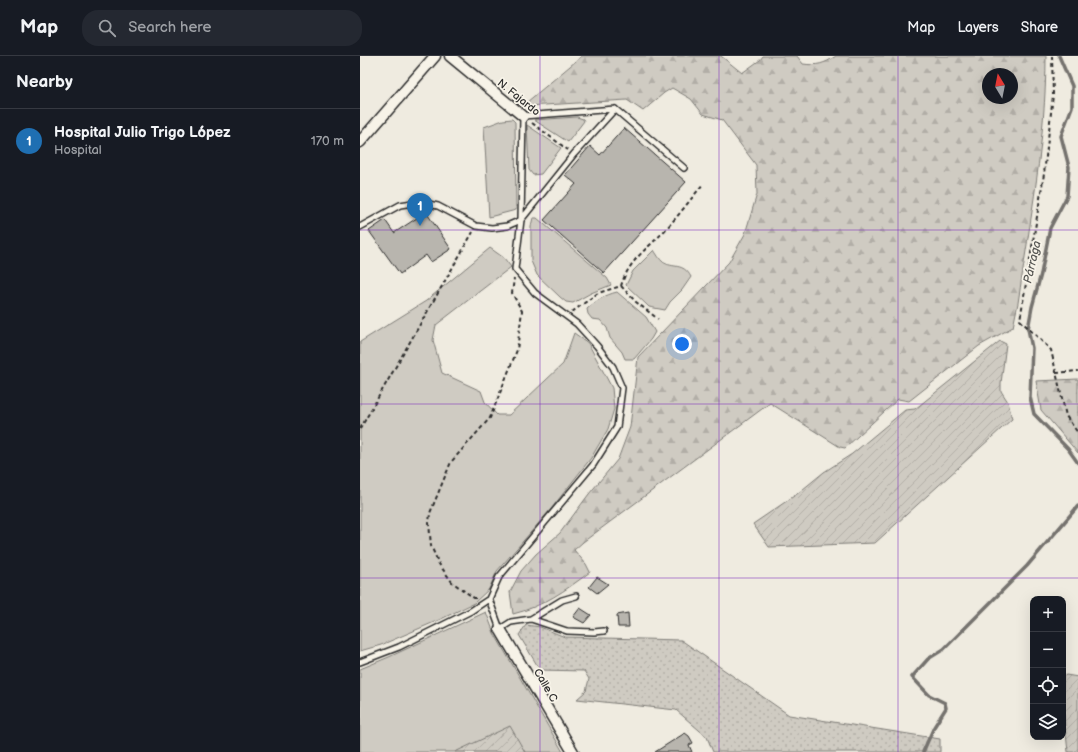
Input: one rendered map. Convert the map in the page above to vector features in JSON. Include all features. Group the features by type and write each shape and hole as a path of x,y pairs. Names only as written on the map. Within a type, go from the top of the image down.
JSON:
{"street":[{"path":"360,142 436,56"},
{"name":"N. Fajardo","path":"450,56 522,116"},
{"name":"Calle C","path":"500,629 573,752"}],"lane":[{"path":"360,227 400,205 419,202 438,206 476,226 492,228 507,226 521,220 574,154 615,109"},
{"path":"360,662 399,647 444,626 471,612 489,599 499,577 593,464 617,427 622,388 613,367 582,330 567,316 535,293 515,269 521,220 522,116 615,109 684,168"},
{"path":"489,599 500,629 512,622 531,619 562,600 576,596"},
{"path":"531,619 567,631 604,631"}],"path":[{"path":"1052,56 1053,95 1044,174 1020,320 1051,350 1066,416 1078,432"},
{"name":"N. Fajardo","path":"522,116 574,154"},
{"path":"621,286 630,264 665,230 703,184"},
{"path":"360,429 476,226"},
{"path":"489,599 474,598 452,582 439,564 431,546 429,523 430,513 451,462 490,418 517,350 522,311 512,293 515,269"},
{"path":"567,316 598,293 621,286"},
{"path":"621,286 636,302 658,319"},
{"path":"1056,373 1078,371"}],"green space":[{"path":"582,56 721,56 742,73 760,60 763,56 797,56 803,64 812,65 824,63 836,56 1046,56 1040,149 1018,303 1013,327 979,346 909,401 898,399 845,448 840,447 770,403 574,550 586,564 590,572 544,602 513,614 510,592 521,571 536,554 560,533 589,494 618,459 630,427 638,357 729,262 745,234 757,194 756,165 722,120 703,114 691,99 672,88 643,111 627,100 528,106 527,102"},
{"path":"577,117 583,119 584,121 568,142 534,120"},
{"path":"512,119 515,122 516,210 489,217 484,127 503,120"},
{"path":"527,125 561,148 541,174 533,175 529,170"},
{"path":"533,218 537,218 607,278 611,285 591,293 573,303 566,302 560,297 537,275 531,261 531,226"},
{"path":"490,248 504,258 511,267 436,325 433,340 442,373 481,391 485,402 497,415 509,415 563,364 574,333 588,343 612,388 614,409 608,429 591,458 551,509 497,571 489,589 474,603 381,645 360,651 360,342 426,301"},
{"path":"654,250 663,262 685,269 691,277 665,310 649,307 626,285 633,271"},
{"path":"617,292 646,317 655,332 634,359 625,359 622,352 610,338 607,328 600,320 592,319 588,314 587,309 594,303 605,296"},
{"path":"1000,341 1006,344 1001,391 1008,402 1012,419 875,543 769,547 753,524 797,494 824,472 852,454 905,410 915,409"},
{"path":"1078,379 1078,453 1041,410 1036,381"},
{"path":"486,612 494,633 563,752 360,752 360,669"},
{"path":"526,625 540,627 565,637 681,640 789,715 940,739 940,752 713,752 707,737 676,710 577,699 586,691 589,679 584,671 540,670 519,635"},
{"path":"1066,675 1078,677 1078,752 1068,752 1066,734"},
{"path":"510,726 525,752 455,752"}],"building":[{"path":"624,128 686,182 604,273 544,220 576,184 565,175 590,146 600,155"},
{"path":"426,212 451,249 431,262 426,255 400,274 369,231 385,220 394,233"},
{"path":"597,577 608,584 597,593 589,587"},
{"path":"580,608 591,615 584,623 573,617"},
{"path":"628,613 629,627 618,627 617,615"},
{"path":"685,733 689,736 693,743 689,745 692,752 655,752"}],"waterway":[{"name":"Párraga","path":"1059,56 1072,86 1072,107 1061,136 1069,167 1067,196 1050,228 1041,274 1032,307 1028,329 1032,348 1030,397 1034,414 1068,449 1078,463"},
{"path":"923,752 934,727 946,708 945,703 929,695 912,677 928,659 944,649 1027,566 1078,506"}],"place":[{"name":"Hospital Julio Trigo López","path":"420,226"}]}
